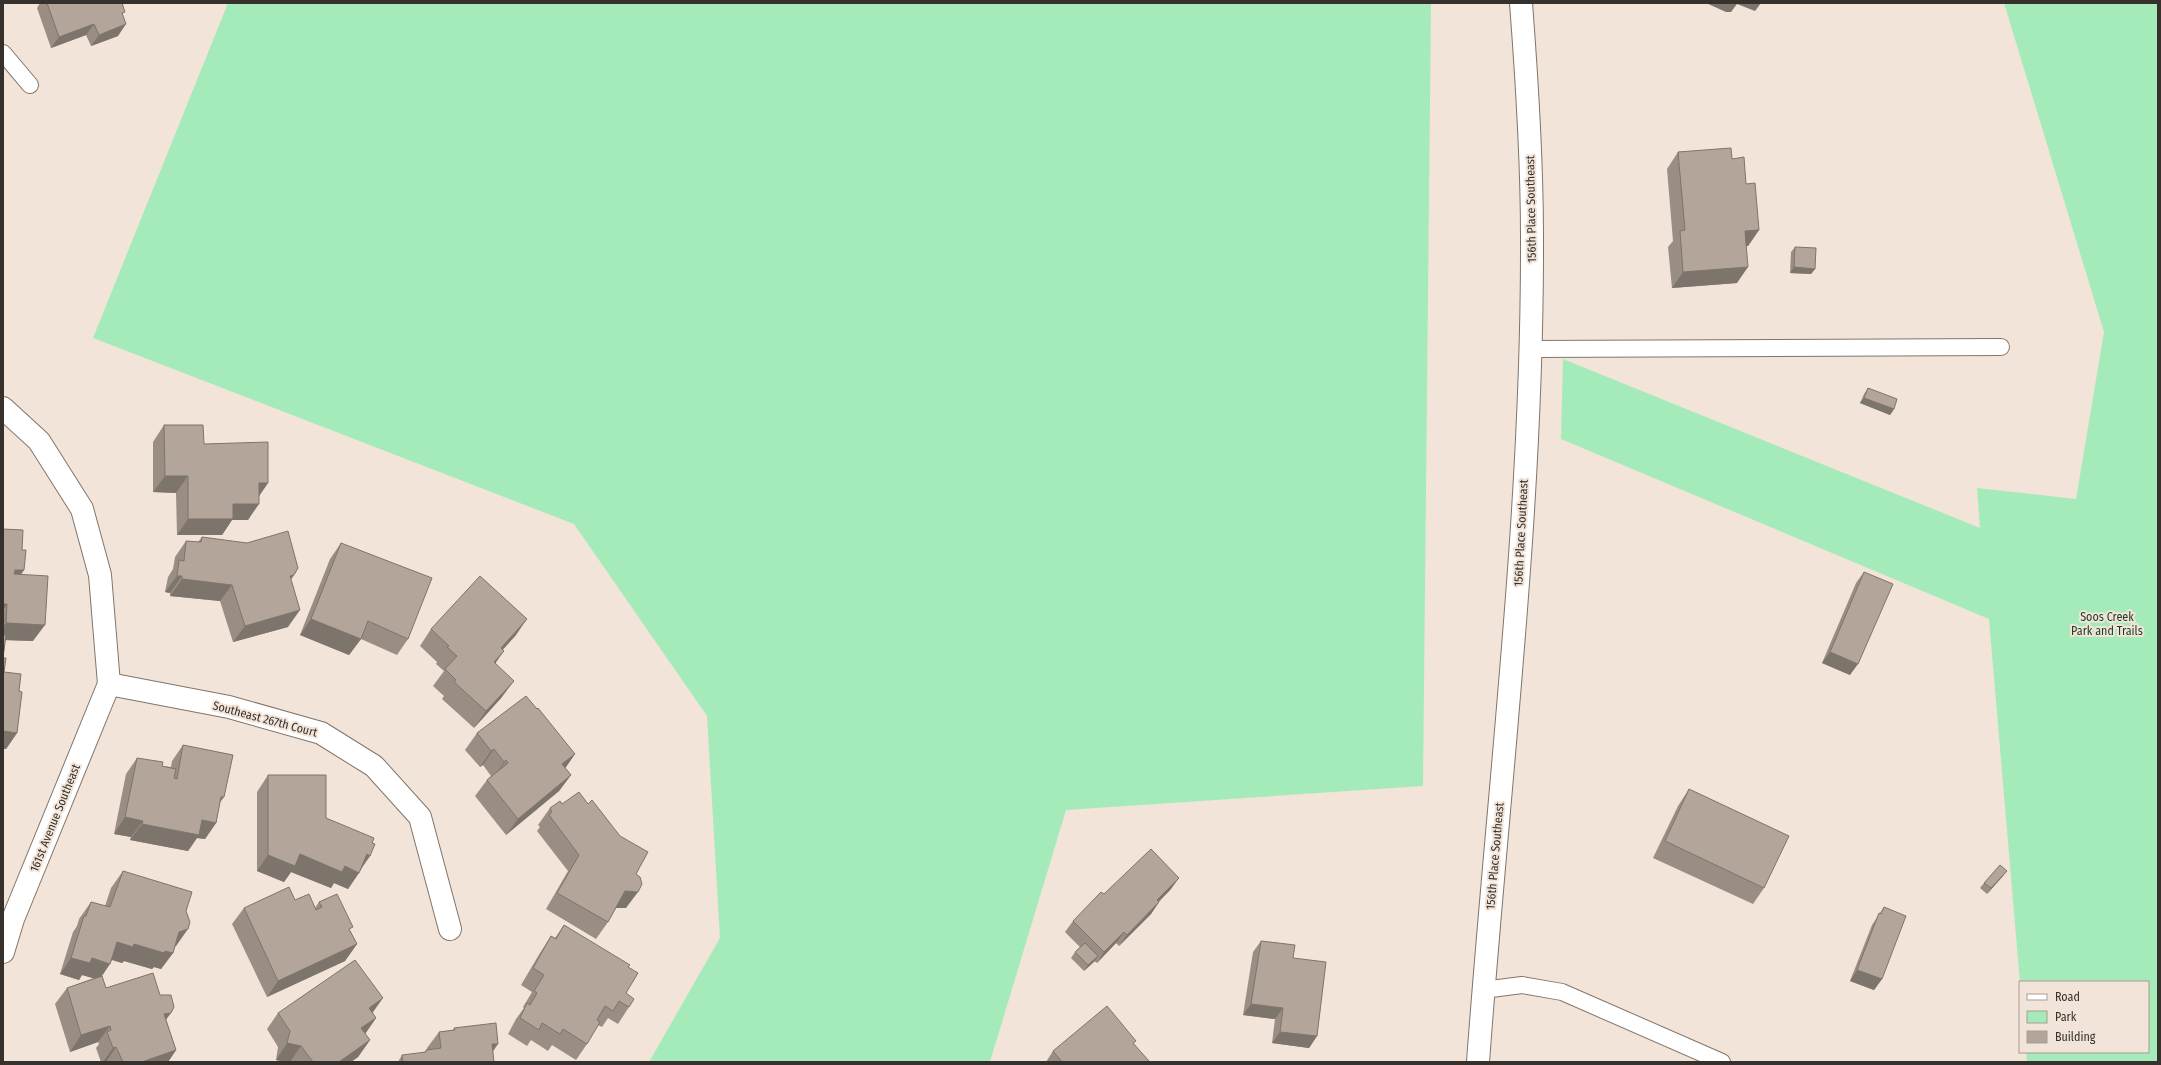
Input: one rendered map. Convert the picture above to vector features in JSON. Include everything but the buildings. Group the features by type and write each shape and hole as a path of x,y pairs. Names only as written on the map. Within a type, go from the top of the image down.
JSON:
{"street":[{"name":"156th Place Southeast","path":"1478,1062 1519,575 1530,349 1532,228 1528,103 1521,3"},
{"path":"3,408 39,441 82,509 100,575 109,684"},
{"name":"Southeast 267th Court","path":"109,684 229,707 321,733 374,766 420,817 450,929"},
{"name":"161st Avenue Southeast","path":"3,952 13,919 109,684"}],"lane":[{"path":"3,53 30,85"},
{"path":"1530,349 2001,347"},
{"path":"1483,990 1522,985 1562,992 1722,1062"}],"green space":[{"path":"228,3 1431,3 1423,786 1066,810 990,1062 649,1062 720,938 707,716 574,524 93,338"},
{"name":"Soos Creek Park and Trails","path":"2004,3 2158,3 2158,1062 2027,1062 2026,1053 2149,1053 2149,981 2020,981 1989,619 1561,439 1563,359 1980,528 1977,488 2076,499 2104,332"}]}
